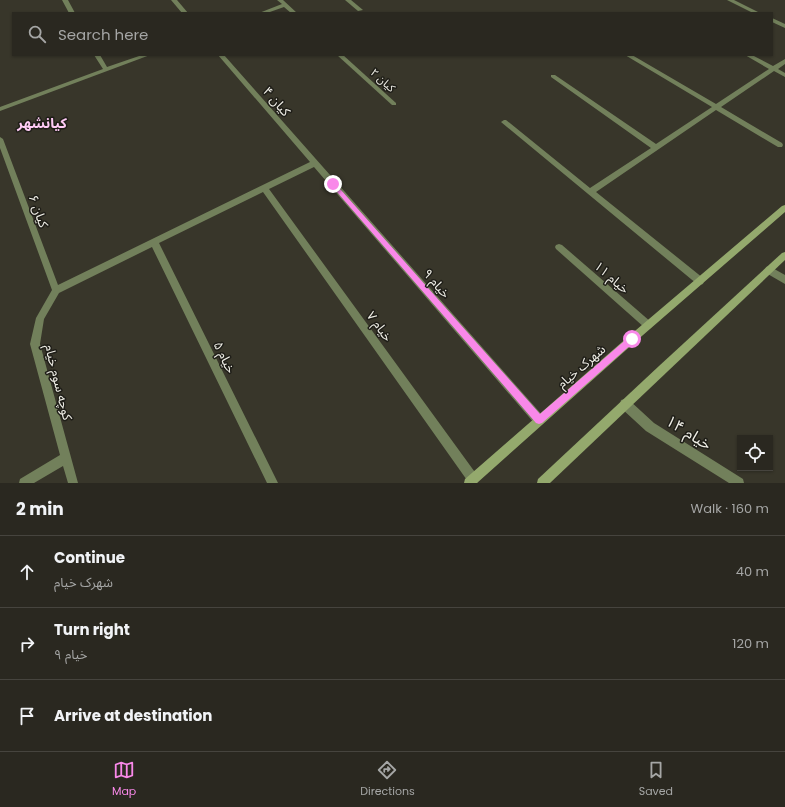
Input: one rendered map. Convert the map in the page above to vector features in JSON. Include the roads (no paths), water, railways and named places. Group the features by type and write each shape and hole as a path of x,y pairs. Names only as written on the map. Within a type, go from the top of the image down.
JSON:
{"street":[{"path":"65,0 71,12"},
{"path":"174,0 184,12"},
{"path":"280,0 293,12"},
{"path":"348,0 360,10"},
{"path":"730,0 755,12"},
{"path":"265,12 285,5"},
{"path":"773,20 785,26"},
{"path":"98,56 106,70"},
{"path":"0,108 144,56"},
{"name":"۴ کیان","path":"222,56 315,163"},
{"name":"۲ کیان","path":"341,56 394,104"},
{"path":"630,56 715,108 780,145"},
{"path":"750,56 785,75"},
{"path":"590,192 785,61"},
{"path":"553,76 656,148"},
{"path":"504,122 700,281"},
{"name":"۶ کیان","path":"0,139 56,290"},
{"path":"56,290 315,163"},
{"name":"۹ خیام","path":"315,163 539,420"},
{"name":"۷ خیام","path":"264,188 471,481"},
{"name":"شهرک خیام","path":"471,481 648,325 785,208"},
{"name":"۵ خیام","path":"154,242 273,483"},
{"name":"خیام ۱۱","path":"559,248 648,325"},
{"path":"542,483 785,255"},
{"path":"769,270 785,280"},
{"name":"کوچه سوم خیام","path":"56,290 40,318 35,344 73,483"},
{"name":"خیام ۱۴","path":"625,404 650,427 740,483"},
{"path":"24,483 66,458"}],"district":[{"name":"کیانشهر","path":"42,123"}]}
